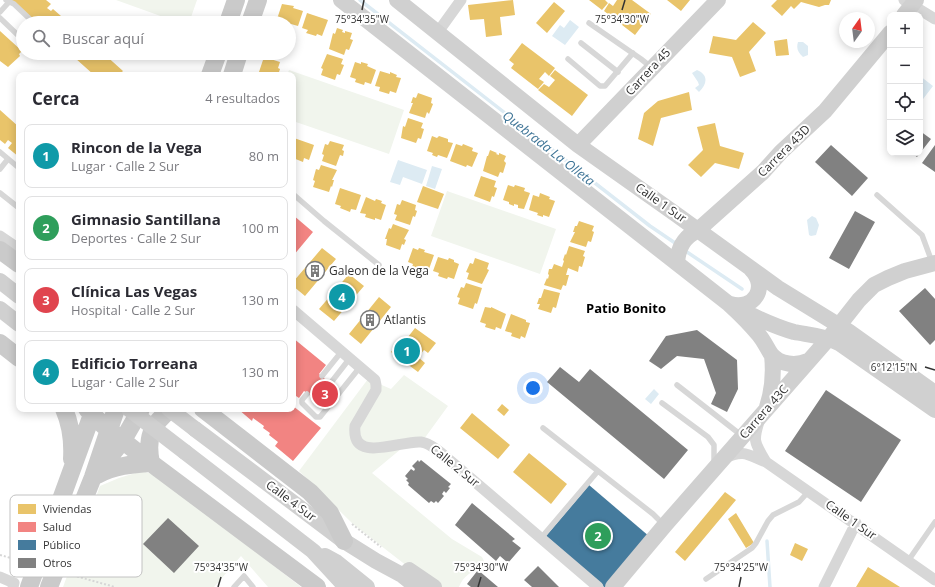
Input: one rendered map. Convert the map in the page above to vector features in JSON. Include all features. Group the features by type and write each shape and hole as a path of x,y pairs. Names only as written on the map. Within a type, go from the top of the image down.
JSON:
{"main road":[{"path":"230,16 236,0"},
{"path":"252,16 258,0"},
{"path":"211,72 215,60"},
{"path":"233,72 237,60"},
{"path":"3,243 16,260"},
{"path":"0,343 16,356"},
{"path":"65,412 73,446 72,468"},
{"path":"62,495 90,412"},
{"path":"91,412 109,429 151,463 317,587"},
{"path":"85,495 115,412"},
{"path":"92,477 114,453 139,412"},
{"path":"151,463 148,451 150,439 154,427 167,412"},
{"path":"207,412 310,492 330,513 344,541"},
{"path":"92,477 120,466 151,463"},
{"path":"29,587 33,577"},
{"path":"49,587 53,577"}],"street":[{"name":"Calle 1 Sur","path":"341,0 729,304 745,319 760,336 772,355 774,369 773,383 755,434 755,442 766,462"},
{"name":"Calle 1 Sur","path":"397,0 578,146 778,288 834,332 935,392"},
{"path":"438,32 461,0"},
{"name":"Carrera 45","path":"578,146 718,0"},
{"path":"909,5 935,19"},
{"name":"Carrera 43D","path":"677,263 677,255 682,243 690,234 698,230 763,172 781,152 825,111 887,36"},
{"path":"0,254 3,243 16,248"},
{"name":"Carrera 43C","path":"613,587 665,525 834,332 859,300 874,285 888,278 905,271 934,263"},
{"path":"729,304 737,306 746,305 754,300 759,292 760,283 756,274 750,268"},
{"path":"0,281 16,294"},
{"name":"Calle 1 Sur","path":"729,304 767,322 794,332 834,332"},
{"path":"0,309 16,322"},
{"name":"Calle 2 Sur","path":"296,313 375,380 376,390 357,421 354,432 356,438 364,447 381,448 411,442 428,444 440,452 598,587"},
{"name":"Calle 1 Sur","path":"834,332 839,343 935,410"},
{"path":"772,355 786,363 793,365 808,361"},
{"path":"133,412 313,551 346,587"},
{"name":"Calle 4 Sur","path":"174,412 344,541 402,575 417,587"},
{"name":"Calle 1 Sur","path":"718,464 736,453 744,453 766,462 856,523 935,580"},
{"path":"824,587 856,523"},
{"path":"313,551 336,562 367,587"},
{"path":"376,561 395,564 407,569 434,587"},
{"path":"0,577 14,583 13,587"}],"lane":[{"path":"0,12 8,1 14,4 27,16"},
{"path":"0,18 16,33"},
{"path":"589,23 634,53 652,69"},
{"path":"581,42 618,72"},
{"path":"568,58 600,86 605,86 634,53"},
{"path":"0,153 16,166"},
{"path":"0,169 8,159"},
{"path":"0,193 16,206"},
{"path":"877,195 922,235 934,263"},
{"path":"296,197 379,265"},
{"path":"322,376 346,355"},
{"path":"319,398 346,355"},
{"path":"307,394 302,400 302,403 316,417 320,417 360,366"},
{"path":"678,385 743,436"},
{"path":"662,404 708,437 714,445 718,464"},
{"path":"543,428 665,525"},
{"path":"541,538 598,471"},
{"path":"706,579 752,548 768,520 773,515 799,502 809,491"},
{"path":"908,561 935,522"},
{"path":"234,587 244,576 253,587"}],"path":[{"path":"0,555 10,558"},
{"path":"80,577 116,587"}],"shaded area":[{"path":"116,0 197,0 191,16 161,16"},
{"path":"570,20 579,27 565,45 552,36 560,25 564,28"},
{"path":"798,42 803,42 808,46 808,55 803,57 800,54 797,49"},
{"path":"697,70 704,74 706,80 704,86 699,92 695,88 699,85 698,82 692,73"},
{"path":"296,72 404,110 389,154 296,122"},
{"path":"923,78 933,86 923,99"},
{"path":"398,160 427,170 422,184 403,177 400,185 390,182"},
{"path":"432,166 442,169 435,189 426,186"},
{"path":"447,191 556,229 540,274 431,236"},
{"path":"812,216 816,218 819,225 816,235 811,236 809,235 807,220"},
{"path":"404,375 448,406 424,439 413,439 372,473 452,539 482,557 484,561 482,567 468,574 459,587 437,587 416,573 353,524 299,471 368,379 391,389"},
{"path":"654,389 659,394 651,404 645,399"},
{"path":"142,471 159,476 301,587 268,587 241,556 214,587 63,587 67,577 142,577 142,495 97,495 100,486"}],"building: Viviendas":[{"path":"11,0 46,0 51,4 47,8 51,11 53,9 61,16 29,16"},
{"path":"513,0 515,15 500,17 502,35 486,37 484,19 470,20 468,5"},
{"path":"589,0 605,0 608,3 602,10"},
{"path":"617,0 632,0 651,14 635,35 604,11 609,3 613,6"},
{"path":"667,0 690,0 681,11"},
{"path":"777,0 831,0 829,5 819,7 801,2 794,9 791,6 782,16 771,6"},
{"path":"554,2 565,11 547,33 536,23"},
{"path":"282,4 294,6 293,8 303,11 298,26 296,25 296,16 278,16"},
{"path":"307,13 328,20 322,36 306,33 308,30 302,28"},
{"path":"753,22 766,33 749,52 756,71 740,77 732,57 709,53 713,36 736,40"},
{"path":"337,28 343,30 342,32 345,33 345,31 352,33 350,39 353,40 349,50 346,49 344,55 329,49 333,33 335,34"},
{"path":"0,31 16,46 16,60 8,67 0,61"},
{"path":"787,39 789,55 776,56 774,41"},
{"path":"522,43 555,68 549,76 545,72 539,79 544,82 538,89 511,68 514,64 509,60"},
{"path":"327,54 343,59 341,64 344,65 340,75 337,74 335,80 321,75 323,69 321,68"},
{"path":"77,60 111,60 123,71 122,72 91,72"},
{"path":"263,60 274,60 280,62 278,68 280,69 279,72 259,72"},
{"path":"355,62 368,64 367,66 376,70 371,84 365,82 364,85 355,82 356,79 350,77"},
{"path":"555,70 588,95 572,116 538,90 544,84 549,87 555,80 550,76"},
{"path":"380,71 390,74 390,72 397,75 396,77 401,78 396,93 390,91 389,94 379,91 380,87 375,86"},
{"path":"689,92 692,110 661,118 653,146 638,139 644,113 658,101"},
{"path":"418,93 432,98 431,103 433,104 429,114 427,112 425,118 409,113 413,103 411,103 413,97 416,98"},
{"path":"0,110 16,124 16,155 8,148 12,143 8,140 5,144 0,140"},
{"path":"408,118 423,123 421,128 424,129 421,139 418,138 416,143 401,138 403,126 405,127"},
{"path":"715,123 720,146 744,153 739,169 715,163 701,177 688,165 703,150 697,127"},
{"path":"432,136 437,138 439,136 448,139 448,142 453,143 447,158 438,155 437,157 432,155 433,153 427,151"},
{"path":"296,139 314,145 309,160 304,158 303,162 296,159"},
{"path":"330,141 344,145 342,150 344,151 343,156 340,155 336,166 322,161 324,155 322,154 325,144 328,145"},
{"path":"456,144 462,146 463,144 473,148 472,151 478,153 472,167 467,165 466,167 450,161"},
{"path":"490,150 497,153 496,154 499,155 499,153 506,156 504,161 506,163 503,173 500,172 498,177 483,171"},
{"path":"321,165 337,170 332,180 334,180 329,192 313,187 316,169 319,170"},
{"path":"481,176 496,181 494,187 497,188 494,197 492,196 490,202 474,196"},
{"path":"508,185 514,187 515,185 525,188 524,191 530,193 524,209 518,208 518,205 514,204 514,206 503,200"},
{"path":"423,186 444,194 438,209 417,202"},
{"path":"340,188 361,195 356,210 351,209 350,212 335,204"},
{"path":"540,193 555,201 549,217 537,215 538,213 529,210 533,195 539,197"},
{"path":"366,197 375,201 376,199 382,201 381,203 386,205 381,220 365,217 366,214 360,213"},
{"path":"402,200 416,205 415,210 417,211 415,217 413,216 410,225 395,220 397,215 394,214 397,204 400,205"},
{"path":"579,221 594,226 591,242 588,241 586,247 570,242 575,232 573,232 575,226 577,226"},
{"path":"393,224 409,230 404,239 406,240 404,245 402,244 400,250 386,245 387,239 385,239 389,228 391,229"},
{"path":"569,246 585,251 582,267 579,266 578,272 568,268 566,275 569,275 566,286 563,285 561,290 544,285 547,278 548,279 549,269 552,269 554,264 562,267 565,254 566,255"},
{"name":"Galeon de la Vega","path":"322,248 336,259 305,296 296,288 296,278"},
{"path":"413,248 425,250 424,252 434,255 429,269 423,267 422,271 412,267 413,264 408,262"},
{"path":"438,257 448,260 449,258 459,264 454,279 448,277 447,279 438,276 439,273 433,271"},
{"path":"475,258 489,263 487,269 489,270 482,284 467,279 469,273 466,272 470,263 473,264"},
{"path":"349,274 364,286 334,321 319,309"},
{"path":"466,283 482,288 477,304 475,303 473,309 458,304 460,298 457,297 461,287 464,288"},
{"path":"544,289 560,293 556,308 553,307 551,313 538,309 540,304 537,304"},
{"name":"Atlantis","path":"379,297 391,307 361,344 349,334"},
{"path":"485,307 491,307 506,314 501,329 496,327 495,330 485,327 486,324 480,322"},
{"path":"511,314 530,323 525,338 521,336 520,339 511,336 512,333 505,331"},
{"path":"415,328 436,343 428,353 424,350 418,357 425,363 418,372 391,352 399,341 406,346 412,340 408,337"},
{"path":"502,404 509,410 504,416 497,410"},
{"path":"472,413 510,445 498,459 460,428"},
{"path":"529,453 567,484 551,504 513,472"},
{"path":"725,492 736,500 685,561 675,552"},
{"path":"736,513 754,543 746,548 728,519"},
{"path":"795,543 808,549 802,561 790,555"},
{"path":"868,567 900,587 856,587"}],"building: Salud":[{"path":"296,218 313,232 296,252"},
{"path":"296,340 326,365 319,374 325,379 311,396 304,391 299,398 296,396"},
{"path":"296,408 321,428 293,461 275,446 278,442 269,435 270,433 263,428 264,426 253,418 252,421 242,412 296,412"}],"building: Público":[{"path":"589,485 650,537 607,587 604,587 546,536"}],"building: Otros":[{"path":"923,133 931,139 923,149"},
{"path":"831,145 868,178 852,196 815,162"},
{"path":"935,145 935,172 922,163"},
{"path":"855,211 875,222 849,269 829,258"},
{"path":"925,288 935,299 935,340 930,345 899,311"},
{"path":"697,330 737,360 738,389 727,412 711,404 716,393 704,359 677,356 661,369 649,361 666,336"},
{"path":"560,367 579,382 590,369 688,450 664,479 547,382"},
{"path":"826,390 901,440 861,502 785,451"},
{"path":"418,460 419,462 421,460 451,484 446,493 444,491 442,494 444,496 438,503 436,501 434,503 431,501 429,503 408,485 409,483 406,480 408,479 405,476 411,469 414,471 415,469 412,466"},
{"path":"472,503 515,539 512,541 521,548 508,563 500,556 496,561 455,525"},
{"path":"168,518 199,546 174,573 143,544"},
{"path":"538,566 559,587 532,587 524,580"},
{"path":"478,570 498,587 471,587 467,584"}],"waterway":[{"name":"Quebrada La Olleta","path":"360,0 650,226 678,245"},
{"name":"Quebrada La Olleta","path":"684,250 742,289"},
{"name":"Quebrada La Olleta","path":"767,541 770,587"}],"place":[{"name":"Galeon de la Vega","path":"315,271"},
{"name":"Edificio Torreana","path":"342,297"},
{"name":"Atlantis","path":"370,320"},
{"name":"Rincon de la Vega","path":"407,351"},
{"name":"Clínica Las Vegas","path":"325,394"},
{"name":"Gimnasio Santillana","path":"598,536"}],"district":[{"name":"Patio Bonito","path":"626,308"}]}
